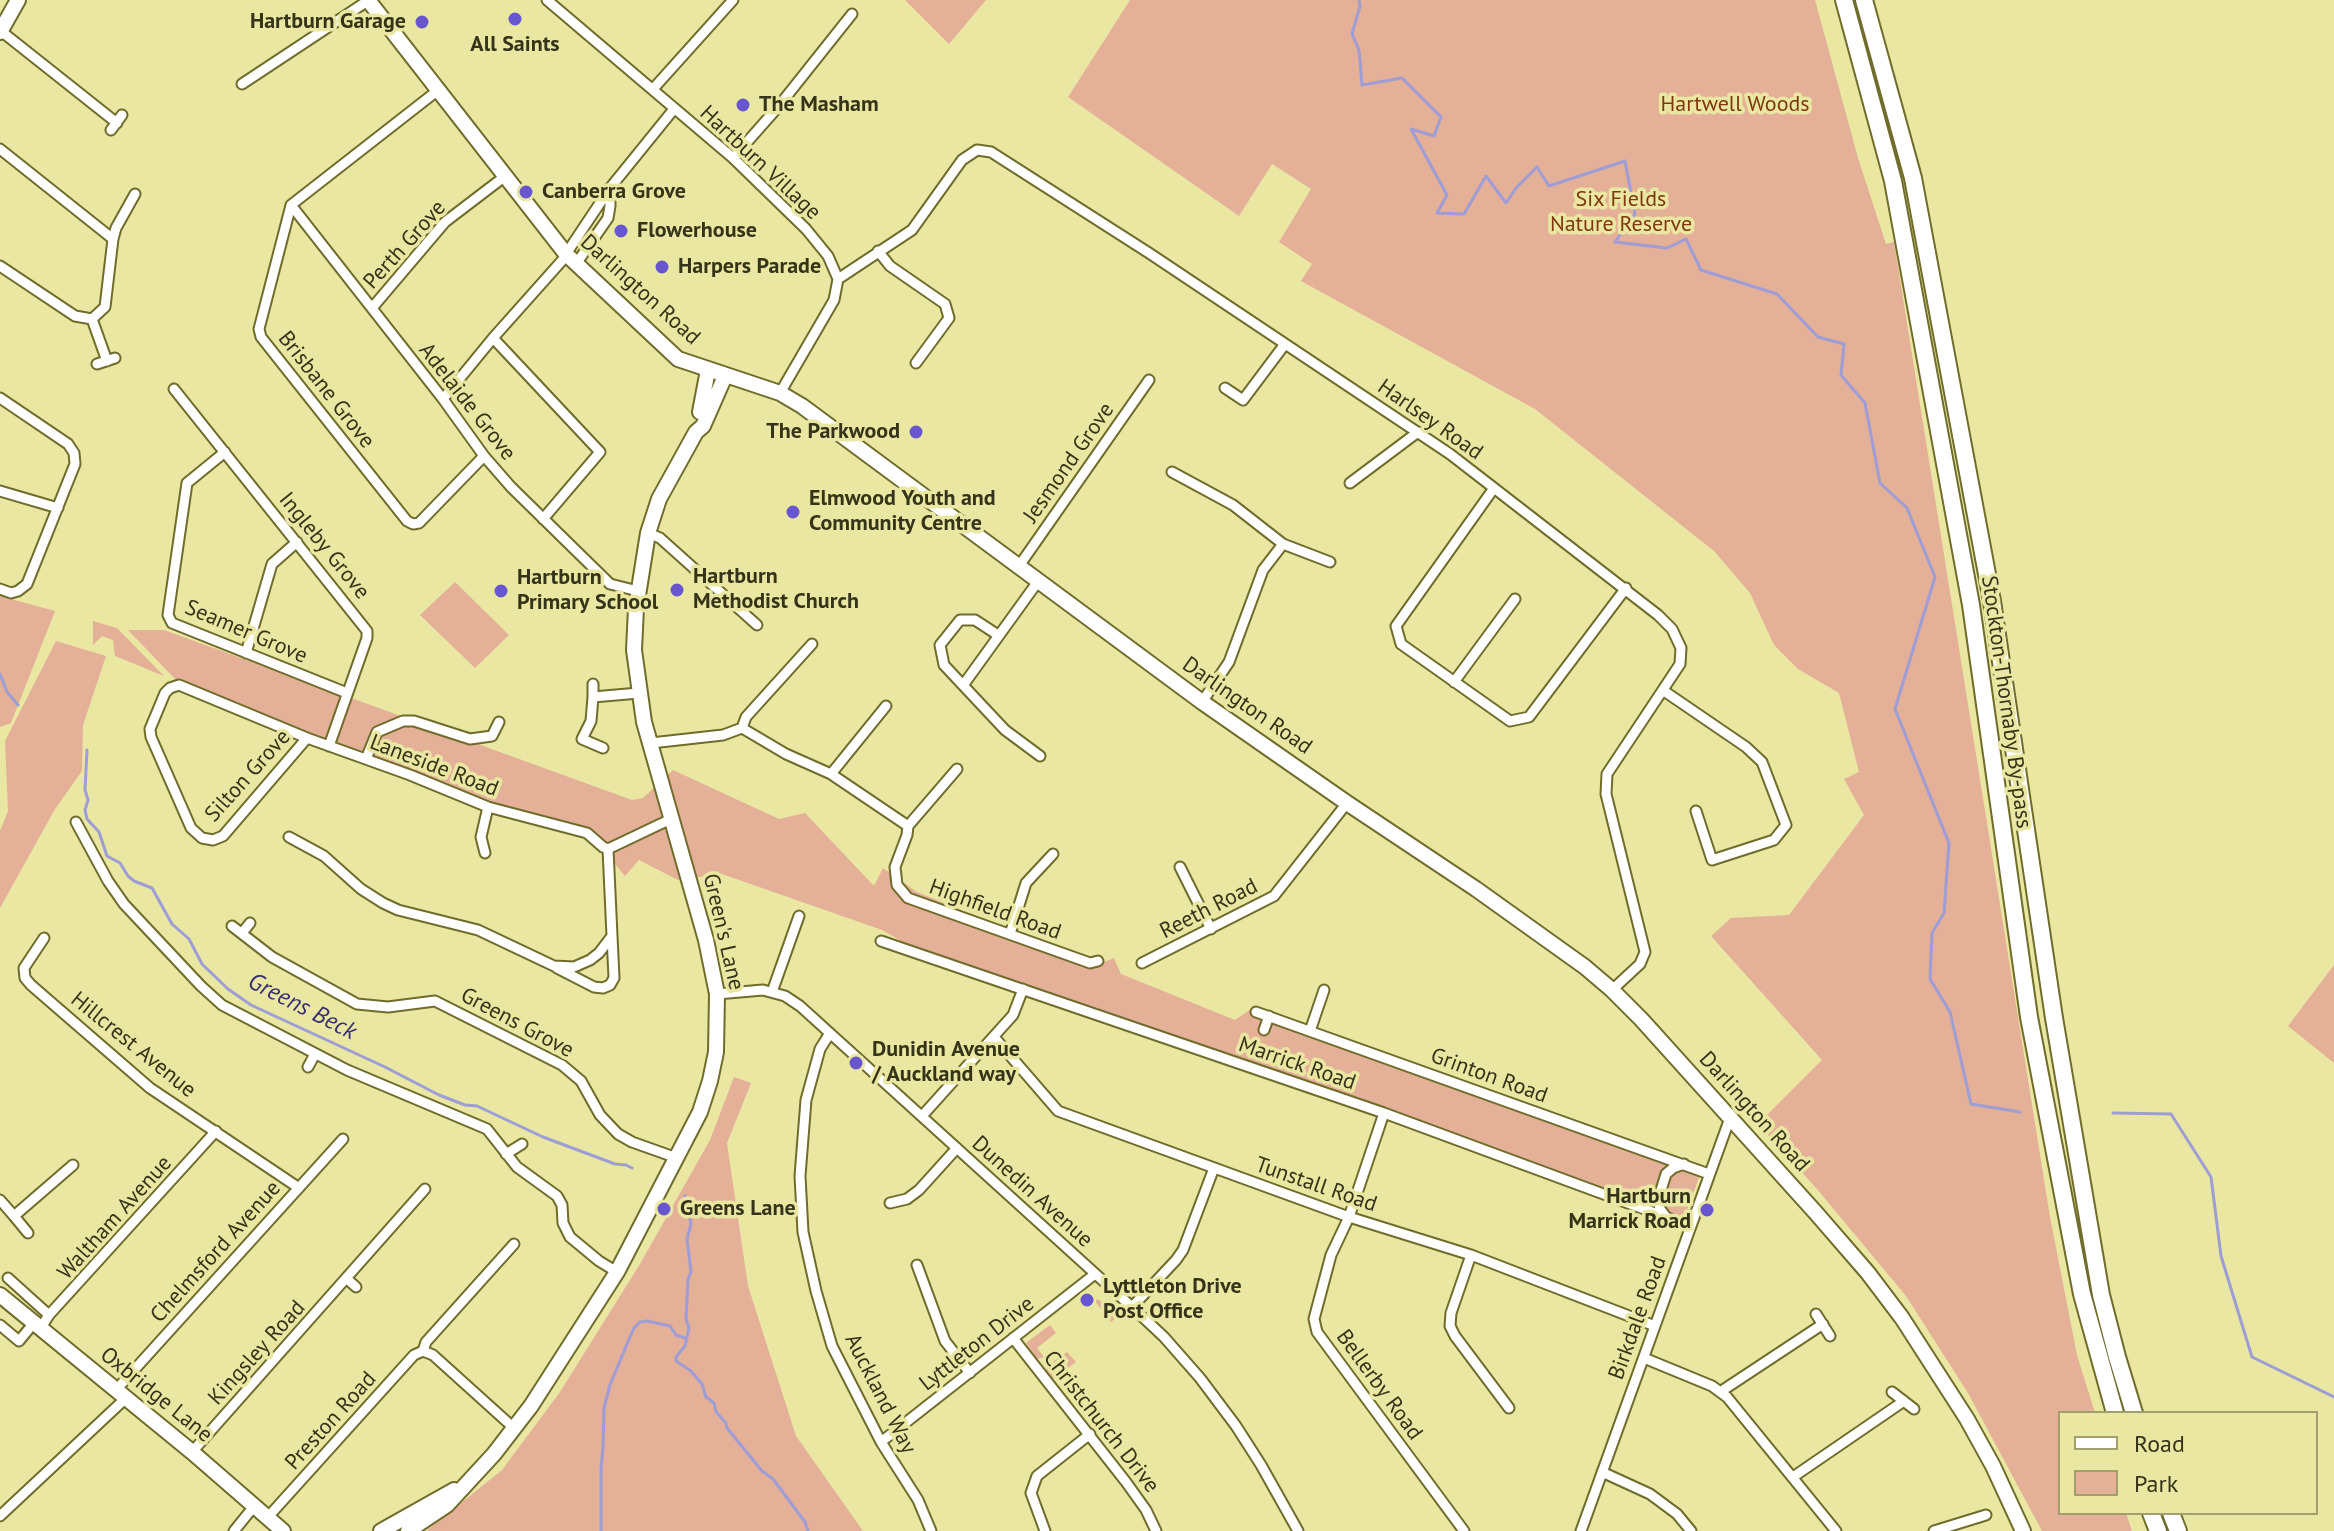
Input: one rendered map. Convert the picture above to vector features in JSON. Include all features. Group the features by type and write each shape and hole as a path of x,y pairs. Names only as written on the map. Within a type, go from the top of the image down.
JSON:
{"highway":[{"name":"Stockton-Thornaby By-pass","path":"1844,0 1893,181 1971,605 2029,1017 2082,1294 2114,1411"},
{"name":"Stockton-Thornaby By-pass","path":"1864,0 1916,194 1992,601 2054,1018 2101,1295 2133,1411"}],"street":[{"path":"18,0 0,32 117,123"},
{"path":"242,84 368,0"},
{"name":"Darlington Road","path":"368,0 569,258 670,352 688,363 780,393 826,423 1202,702 1476,889 1612,990 1868,1273 1918,1339 1980,1442 2023,1531"},
{"name":"Hartburn Village","path":"547,0 733,158 818,242 838,279"},
{"path":"653,89 733,0"},
{"path":"733,158 852,14"},
{"path":"291,205 437,91"},
{"path":"569,258 582,230 605,206 610,188 674,109"},
{"path":"0,149 113,239"},
{"name":"Harlsey Road","path":"838,279 912,230 962,160 977,150 991,152 1418,432 1626,588 1672,629 1681,648 1680,664 1607,774 1606,794 1645,952 1640,964 1612,990"},
{"name":"Perth Grove","path":"372,308 445,222 504,177"},
{"path":"92,319 105,307 113,239 135,193"},
{"name":"Adelaide Grove","path":"291,205 511,487 610,584 638,591"},
{"name":"Brisbane Grove","path":"291,205 259,329 261,337 407,521 419,523 484,456"},
{"path":"443,399 493,338 569,258 593,239 608,218 605,206"},
{"path":"582,230 593,239"},
{"path":"878,251 890,266 945,304 949,318 916,363"},
{"path":"0,266 75,316 92,319"},
{"path":"780,393 826,315 837,290 838,279"},
{"path":"92,319 106,361"},
{"path":"493,338 600,452 543,519"},
{"path":"1225,388 1243,400 1285,344"},
{"name":"Green's Lane","path":"408,1531 447,1505 515,1429 617,1272 700,1112 710,1081 716,1052 717,994 706,940 644,722 634,650 638,591 648,533 661,494 696,432 708,370"},
{"name":"Green's Lane","path":"696,432 703,426 725,376"},
{"name":"Jesmond Grove","path":"1019,566 1149,380"},
{"name":"Ingleby Grove","path":"174,389 367,631 329,746"},
{"path":"0,398 61,438 74,453 75,464 27,584 11,593 0,589"},
{"path":"1350,483 1418,432"},
{"name":"Seamer Grove","path":"225,452 187,483 168,615 172,623 347,693"},
{"path":"1172,472 1233,505 1283,544 1330,562"},
{"path":"1494,488 1396,626 1401,644 1510,721 1529,717 1626,588"},
{"path":"0,491 58,508"},
{"path":"648,533 660,538 757,625"},
{"path":"246,653 272,564 297,542"},
{"path":"1202,702 1229,662 1263,570 1283,544"},
{"path":"964,684 1039,580"},
{"path":"1454,682 1515,599"},
{"path":"998,635 975,620 960,620 940,645 944,665 1005,730 1040,756"},
{"path":"651,743 723,735 742,728 746,717 812,644"},
{"path":"593,684 591,721 582,739 603,748"},
{"name":"Silton Grove","path":"179,685 165,693 150,729 151,737 191,828 202,838 213,840 223,836 307,738"},
{"name":"Laneside Road","path":"179,685 488,807 587,833 608,849"},
{"path":"1664,691 1746,747 1762,762 1786,825 1774,840 1712,860 1696,811"},
{"path":"593,697 639,693"},
{"path":"831,774 886,706"},
{"path":"366,759 377,732 403,721 414,721 470,739 492,736"},
{"path":"492,736 499,722"},
{"path":"742,728 786,754 831,774 908,826 957,769"},
{"path":"492,736 497,746"},
{"name":"Reeth Road","path":"1142,963 1274,896 1347,803"},
{"path":"485,853 481,837 488,807"},
{"path":"289,837 324,856 361,889 383,903 412,914 478,930 594,987 603,988 610,985 614,978 608,849 673,818"},
{"path":"76,822 100,869 124,904 222,1005 347,1070 487,1129 517,1167 557,1196 562,1205 563,1223 570,1237 617,1272"},
{"name":"Highfield Road","path":"908,826 895,867 897,885 908,898 1090,963 1098,961"},
{"path":"1010,934 1026,883 1053,854"},
{"path":"1180,867 1211,929"},
{"path":"717,994 749,990 772,992 799,916"},
{"path":"242,933 250,923"},
{"name":"Greens Grove","path":"232,926 272,957 357,1004 388,1007 435,1001 444,1010 569,1069 581,1081 600,1115 618,1134 677,1158"},
{"path":"554,966 574,967 590,960 612,936"},
{"name":"Hillcrest Avenue","path":"44,938 24,968 25,978 31,985 150,1088 299,1188"},
{"name":"Marrick Road","path":"887,940 1384,1113 1690,1226"},
{"path":"922,1116 1013,1015 1023,989"},
{"path":"1310,1031 1324,990"},
{"name":"Dunedin Avenue","path":"772,992 800,1006 1164,1337 1236,1426 1298,1531"},
{"name":"Grinton Road","path":"1256,1012 1709,1174"},
{"path":"1264,1030 1269,1016"},
{"name":"Auckland Way","path":"830,1033 820,1049 806,1100 800,1176 803,1232 832,1346 881,1442 918,1500 931,1531"},
{"name":"Tunstall Road","path":"994,1037 1058,1111 1349,1217 1471,1255 1655,1326"},
{"path":"308,1067 315,1054"},
{"name":"Bellerby Road","path":"1384,1113 1349,1217 1331,1255 1314,1319 1317,1332 1464,1531"},
{"name":"Birkdale Road","path":"1581,1531 1730,1118"},
{"name":"Waltham Avenue","path":"37,1326 216,1131"},
{"name":"Chelmsford Avenue","path":"0,1516 121,1394 343,1139"},
{"path":"506,1154 522,1144"},
{"path":"890,1203 907,1199 919,1190 957,1148"},
{"path":"1666,1217 1658,1200 1666,1174 1684,1164"},
{"path":"14,1216 73,1165"},
{"path":"1132,1307 1183,1250 1214,1168"},
{"name":"Kingsley Road","path":"192,1452 425,1189"},
{"path":"0,1200 28,1233"},
{"name":"Preston Road","path":"268,1517 414,1355 423,1351 426,1342 514,1244"},
{"path":"1471,1255 1451,1313 1450,1326 1509,1408"},
{"path":"917,1265 945,1341 970,1373"},
{"name":"Lyttleton Drive","path":"881,1442 1095,1274"},
{"path":"8,1278 49,1315"},
{"path":"346,1278 356,1287"},
{"name":"Oxbridge Lane","path":"0,1295 283,1531"},
{"path":"1816,1314 1830,1336"},
{"path":"1720,1392 1823,1324"},
{"path":"0,1325 19,1341 37,1326"},
{"name":"Christchurch Drive","path":"1013,1338 1090,1434 1146,1510 1156,1531"},
{"path":"423,1351 433,1355 515,1429"},
{"path":"1644,1358 1712,1386 1735,1404 1836,1531"},
{"path":"1892,1392 1914,1409"},
{"path":"1793,1477 1904,1401"},
{"path":"1045,1531 1031,1493 1037,1476 1090,1434"},
{"path":"1602,1472 1650,1494 1677,1514 1691,1531"},
{"name":"Green's Lane","path":"381,1531 464,1485"},
{"path":"234,1531 255,1505"},
{"path":"1934,1531 1981,1513"}],"green space":[{"path":"905,0 986,0 949,44"},
{"name":"Six Fields Nature Reserve","path":"1130,0 1815,0 1858,158 1886,244 1894,242 2050,1217 2077,1355 2094,1411 2058,1411 2058,1515 2127,1515 2132,1531 2042,1531 1968,1393 1906,1296 1758,1124 1822,1060 1711,936 1731,918 1789,915 1864,815 1844,779 1859,772 1839,693 1798,669 1774,645 1750,593 1714,551 1535,409 1301,281 1312,264 1279,242 1311,189 1272,164 1239,216 1068,97"},
{"path":"455,582 509,635 475,668 420,615"},
{"path":"0,596 55,611 11,723 0,727"},
{"path":"93,621 117,628 164,676 115,656 113,640 102,636 93,645"},
{"path":"128,630 164,630 632,800 643,798 673,770 779,819 805,813 874,886 883,868 917,892 1097,965 1114,958 1121,974 1235,1020 1251,1009 1703,1167 1680,1229 903,942 882,930 722,874 678,880 639,860 625,876 595,840 486,805 178,682"},
{"path":"56,641 106,656 83,725 82,771 55,809 0,908 0,831 8,811 5,741"},
{"path":"2334,965 2334,1063 2288,1026"},
{"path":"734,1077 751,1083 727,1143 748,1286 796,1436 863,1531 426,1531 502,1470 560,1392 640,1264 710,1140"},
{"path":"1091,1296 1123,1313 1111,1322"},
{"path":"1050,1325 1056,1333 1037,1348 1044,1357 1037,1359 1026,1343"},
{"path":"1067,1352 1076,1362 1053,1379 1046,1370 1047,1366"}],"waterway":[{"path":"1359,0 1352,34 1359,50 1362,85 1402,78 1441,117 1434,136 1411,129 1447,195 1437,213 1464,214 1486,176 1506,203 1537,167 1549,186 1625,161 1635,214 1615,242 1667,248 1686,239 1701,270 1777,294 1818,337 1844,344 1841,375 1865,403 1880,483 1907,508 1935,577 1895,709 1949,843 1944,913 1932,933 1930,979 1950,1012 1971,1104 2020,1112"},
{"name":"Greens Beck","path":"0,674 7,692 18,705"},
{"name":"Greens Beck","path":"87,750 85,790 88,800 85,810 87,819 99,832 107,856 120,863 134,881 152,888 172,924 189,939 202,964 228,989 251,1005 439,1095 477,1106 543,1137 632,1168"},
{"path":"2113,1113 2171,1114 2211,1177 2221,1256 2252,1357 2334,1397"},
{"name":"Greens Beck","path":"685,1196 691,1224 687,1239 691,1272 686,1319 689,1328 685,1346 676,1361 691,1371 702,1384 706,1397 714,1403 727,1428 762,1471 773,1479 805,1522 808,1531"},
{"path":"601,1531 604,1408 627,1344 634,1328 640,1322 647,1321 670,1326 676,1335 685,1338"}],"place":[{"name":"All Saints","path":"515,19"},
{"name":"Hartburn Garage","path":"422,22"},
{"name":"The Masham","path":"743,105"},
{"name":"Canberra Grove","path":"526,192"},
{"name":"Flowerhouse","path":"621,231"},
{"name":"Harpers Parade","path":"662,267"},
{"name":"The Parkwood","path":"916,432"},
{"name":"Elmwood Youth and Community Centre","path":"793,512"},
{"name":"Hartburn Methodist Church","path":"677,590"},
{"name":"Hartburn Primary School","path":"501,591"},
{"name":"Dunidin Avenue / Auckland way","path":"856,1063"},
{"name":"Greens Lane","path":"664,1209"},
{"name":"Hartburn Marrick Road","path":"1707,1210"},
{"name":"Lyttleton Drive Post Office","path":"1087,1300"}],"park label":[{"name":"Hartwell Woods","path":"1735,105"}]}
